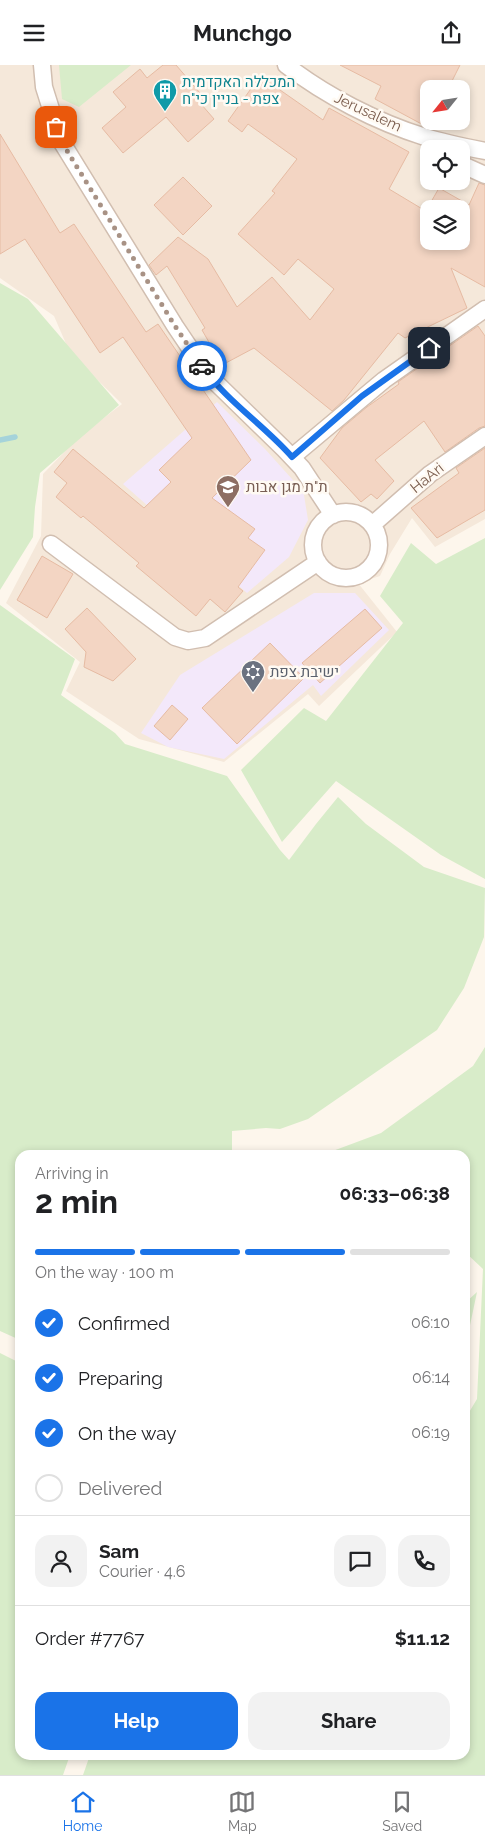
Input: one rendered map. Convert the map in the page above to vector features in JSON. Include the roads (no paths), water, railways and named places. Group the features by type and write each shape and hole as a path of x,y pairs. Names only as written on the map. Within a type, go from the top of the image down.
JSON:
{"street":[{"path":"42,65 44,87 61,141 175,326 208,375 292,457 317,489 333,515"},
{"name":"Jerusalem","path":"286,65 306,81 336,99 435,140"},
{"name":"Jerusalem","path":"470,149 485,151"},
{"path":"470,168 485,175"},
{"path":"292,457 384,380 485,309"},
{"name":"HaAri","path":"372,525 430,474 485,436"},
{"path":"344,512 364,517 372,525 378,535 379,550 375,561 368,570 358,576 346,578 335,576 325,571 314,553 316,531 324,521 333,515 344,512"},
{"path":"51,544 175,637 188,641 205,638 318,562"}],"waterway":[{"path":"0,440 15,437"}],"place":[{"name":"המכללה האקדמית צפת - בניין כי\"ח","path":"165,112"},
{"name":"ת\"ת מגן אבות","path":"228,508"},
{"name":"ישיבת צפת","path":"253,693"}]}
